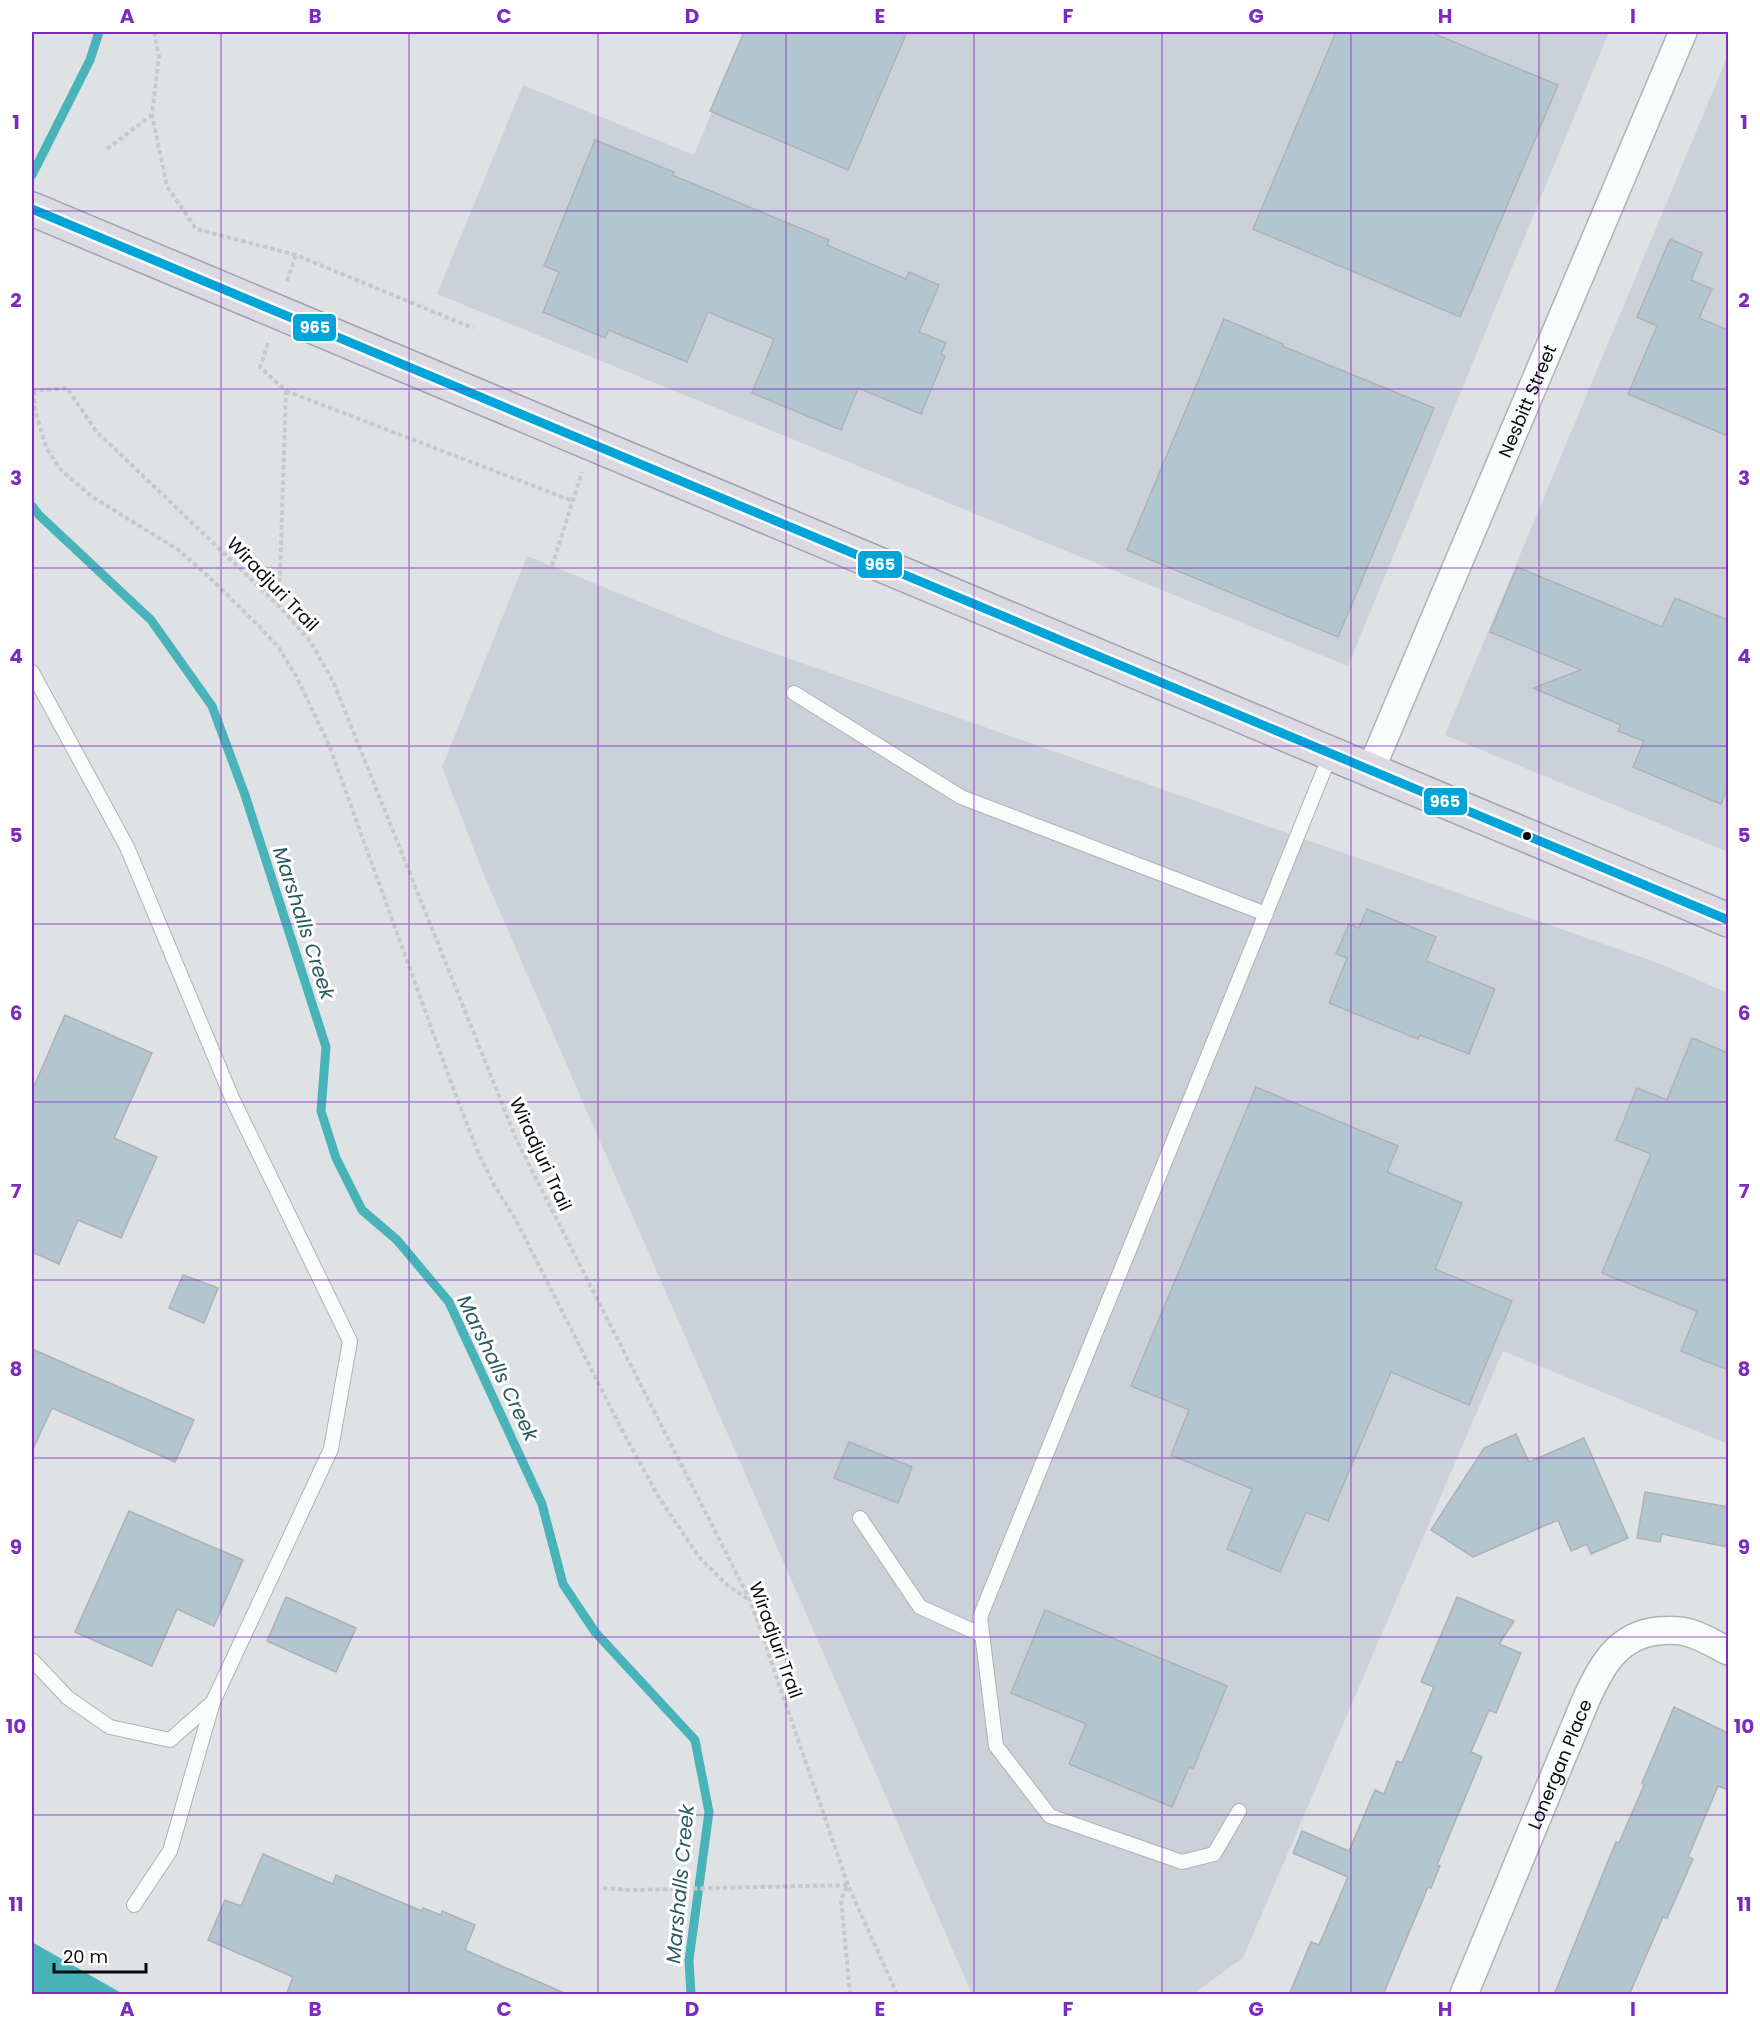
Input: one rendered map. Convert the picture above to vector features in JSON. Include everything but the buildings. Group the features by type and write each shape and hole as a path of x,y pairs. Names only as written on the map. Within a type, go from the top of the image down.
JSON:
{"highway":[{"path":"32,209 1728,920"}],"street":[{"name":"Nesbitt Street","path":"1371,770 1683,32"},
{"name":"Lonergan Place","path":"1464,1995 1585,1702 1597,1675 1614,1651 1629,1639 1647,1632 1668,1630 1690,1633 1728,1651"}],"lane":[{"path":"32,672 127,847 232,1098 350,1341 331,1449 213,1702 170,1851 134,1905"},
{"path":"794,693 961,797 1266,914"},
{"path":"1239,1811 1214,1854 1182,1862 1050,1816 996,1746 980,1617 1331,753"},
{"path":"860,1518 920,1607 982,1635"},
{"path":"32,1660 68,1698 110,1727 170,1740 213,1702"}],"path":[{"path":"154,32 159,57 152,115 167,186 196,229 296,255 473,328"},
{"path":"107,149 152,115"},
{"path":"288,278 296,255"},
{"path":"260,366 286,391 573,501"},
{"name":"Wiradjuri Trail","path":"33,391 68,388 96,431 279,606 310,641 333,681 518,1142 750,1600 848,1885 897,1995"},
{"path":"33,391 35,410 46,447 61,470 91,496 177,549 200,569 261,627 279,648 297,678 329,745 452,1085 477,1150 494,1185 516,1220 623,1432 658,1496 699,1557 726,1584 750,1600"},
{"path":"279,606 286,391"},
{"path":"552,566 592,443"},
{"path":"603,1888 631,1890 848,1885 841,1899 850,1995"}],"shaded area":[{"path":"745,32 1609,32 1348,666 437,294 523,85 694,155"},
{"path":"1728,55 1728,852 1445,735"},
{"path":"527,556 722,635 1661,964 1728,993 1728,1444 1503,1351 1243,1958 1193,1994 972,1994 486,880 442,767"}],"water":[{"path":"32,1942 123,1994 32,1994"}],"waterway":[{"name":"Marshalls Creek","path":"32,175 90,60 99,32"},
{"name":"Marshalls Creek","path":"32,506 151,620 212,706 245,795 326,1047 321,1111 336,1158 362,1210 397,1240 449,1302 542,1504 563,1584 595,1632 695,1740 709,1812 689,1960 691,1994"}],"transit line":[{"name":"965","path":"32,209 1728,920"}]}
